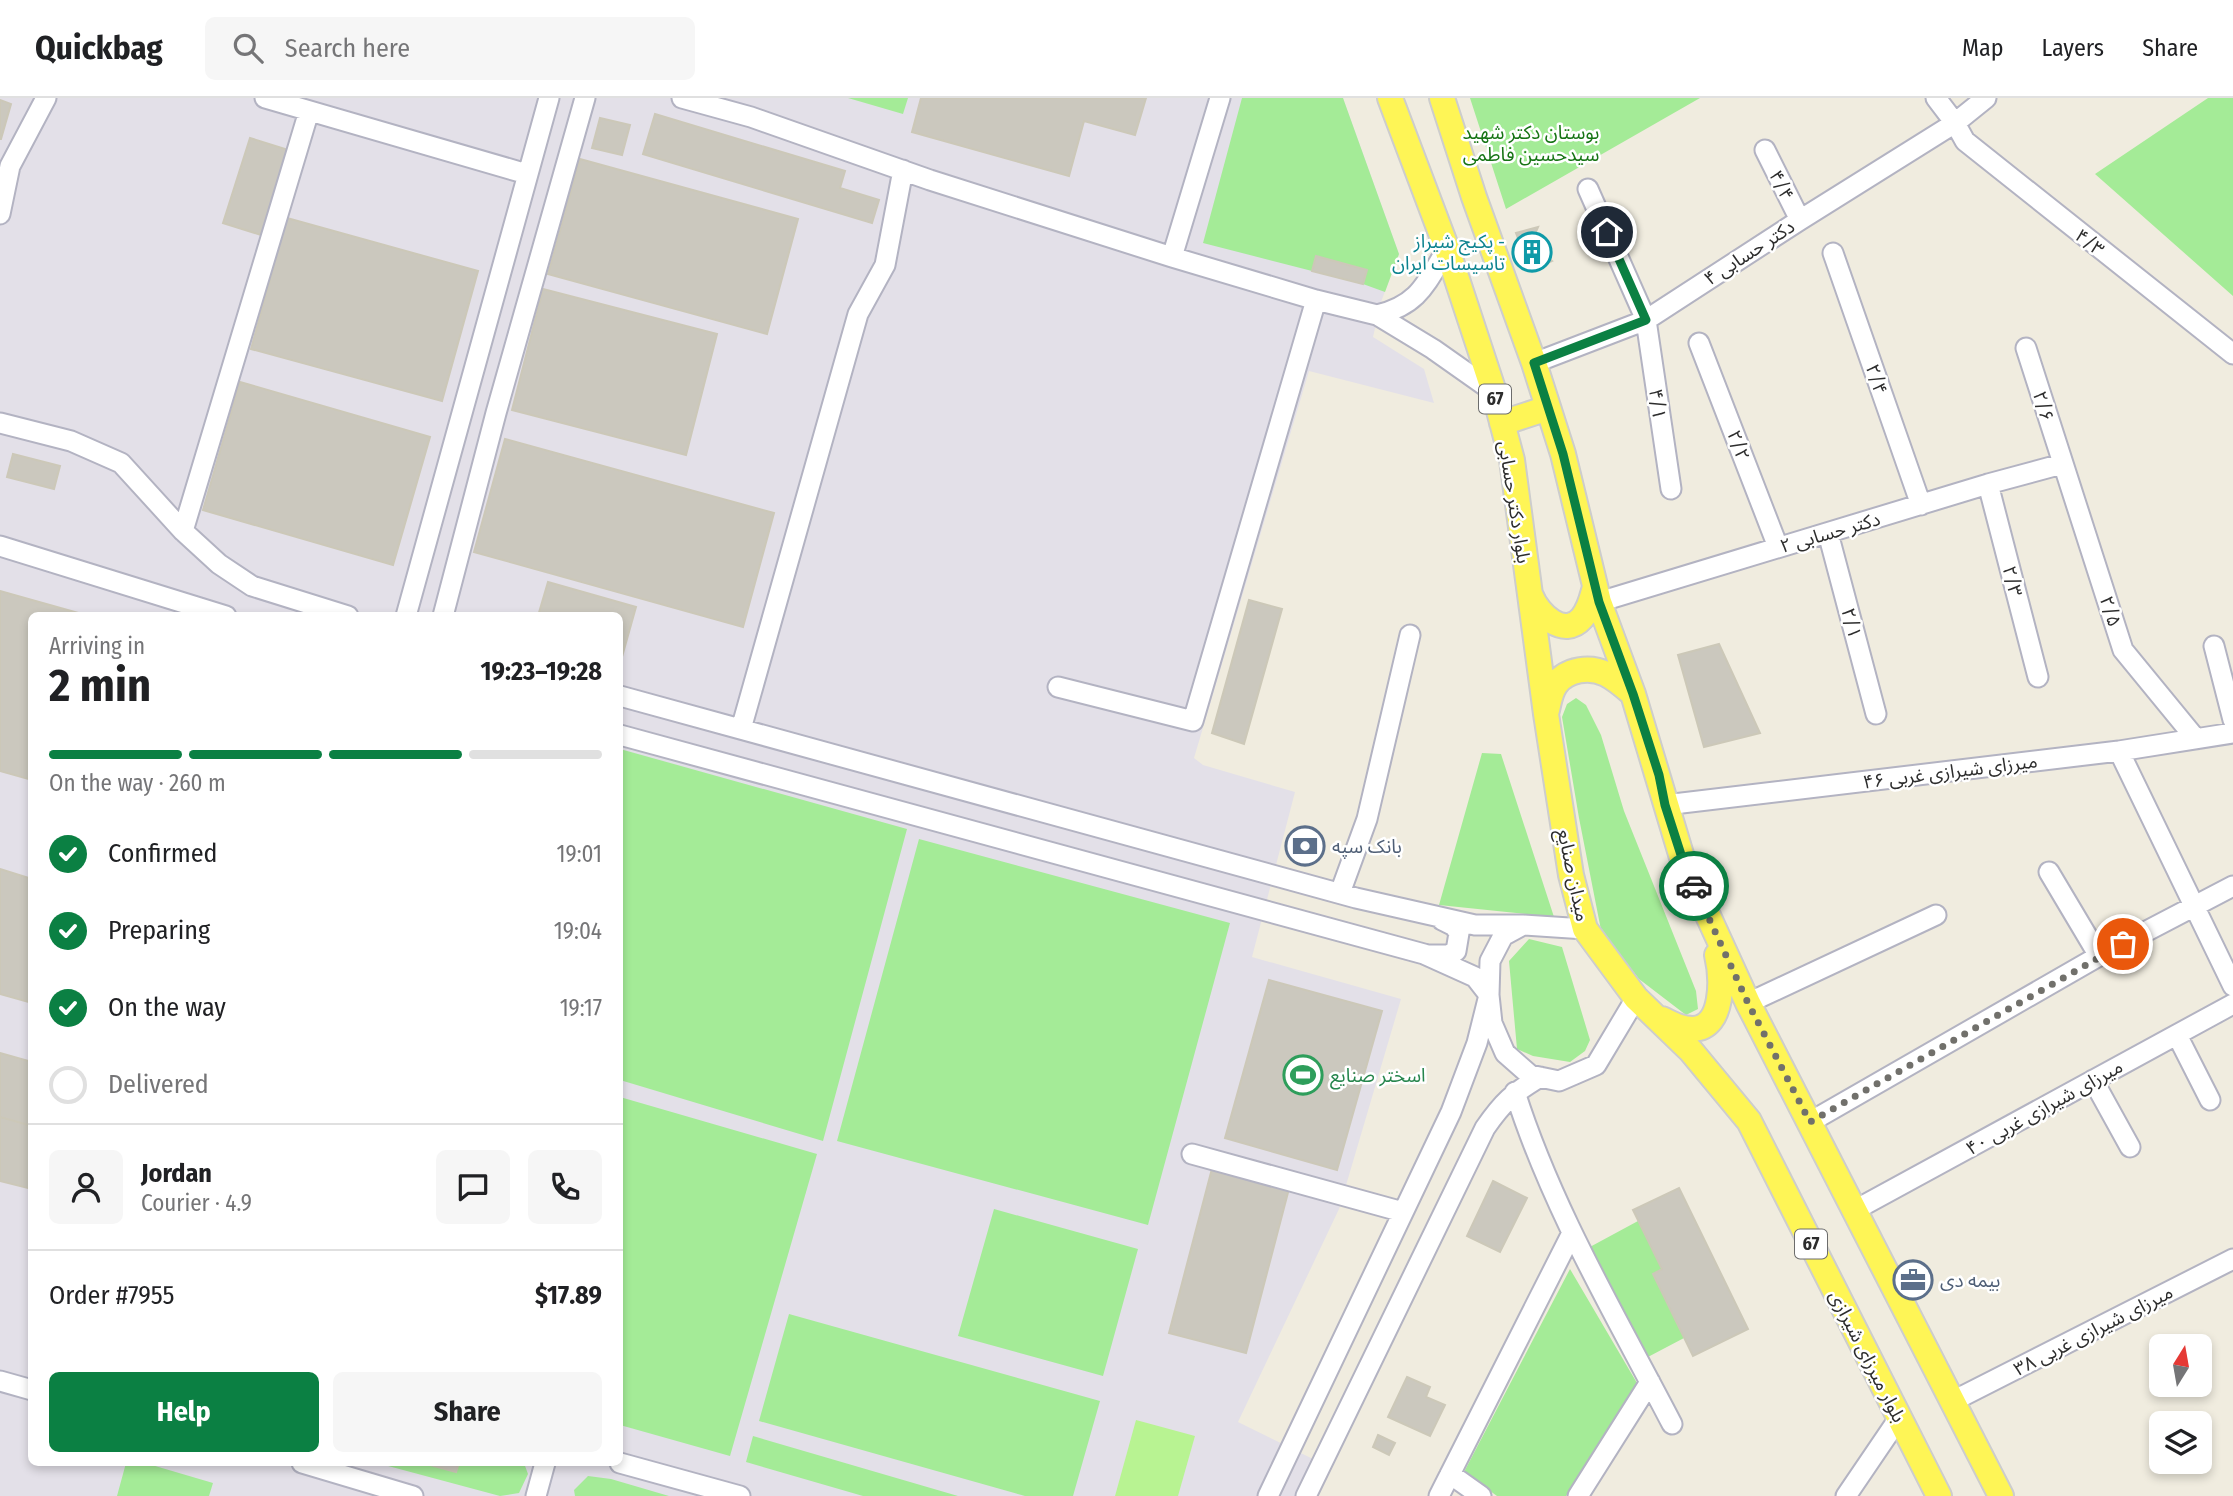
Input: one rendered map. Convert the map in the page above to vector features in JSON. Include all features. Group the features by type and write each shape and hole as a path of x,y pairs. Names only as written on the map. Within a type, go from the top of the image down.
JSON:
{"main road":[{"name":"بلوار دکتر حسابی","path":"1390,98 1447,249 1494,393 1512,460 1546,714"},
{"name":"67","path":"1442,98 1563,454 1597,594 1633,694 1683,861 1748,1003 2001,1496"},
{"path":"1502,423 1548,408"},
{"path":"1528,589 1544,617 1555,624 1568,625 1577,623 1585,615 1597,594"},
{"path":"1546,714 1557,683 1565,676 1582,670 1596,670 1608,675 1633,694"},
{"name":"میدان صنایع","path":"1546,714 1571,874 1585,929 1644,1006"},
{"path":"1644,1006 1679,1027 1695,1029 1707,1024 1720,1000 1721,974 1707,916"},
{"name":"بلوار میرزای شیرازی","path":"1644,1006 1691,1051 1749,1121 1939,1496"}],"street":[{"path":"0,214 10,166 46,98"},
{"path":"265,98 527,174"},
{"path":"407,612 549,98"},
{"path":"444,612 496,413 585,98"},
{"path":"682,98 751,117 903,170 1172,257 1316,300 1377,315 1433,349 1494,393"},
{"path":"1172,257 1220,98"},
{"name":"۴/۳","path":"1936,98 1955,122 1965,141 2233,354"},
{"name":"دکتر حسابی ۴","path":"1534,363 1646,320 1955,122 1986,98"},
{"path":"183,531 309,111"},
{"name":"۴/۴","path":"1765,150 1800,220"},
{"path":"741,729 858,314 885,265 903,170"},
{"name":"۴/۱","path":"1588,189 1646,320 1671,489"},
{"path":"1377,315 1394,311 1412,301 1447,249"},
{"name":"۲/۴","path":"1833,253 1922,505"},
{"path":"1058,687 1193,721 1316,300"},
{"name":"۲/۲","path":"1699,343 1778,547"},
{"name":"۲/۶","path":"2026,348 2062,464"},
{"path":"0,423 71,441 121,463 183,531 219,564 252,586 335,612"},
{"name":"دکتر حسابی ۲","path":"1597,594 1778,547 2062,464"},
{"name":"۲/۵","path":"2062,464 2123,650 2196,739"},
{"name":"۲/۳","path":"1988,484 2038,677"},
{"name":"۲/۱","path":"1828,533 1876,713"},
{"path":"0,546 213,612"},
{"path":"1349,933 1339,916 1348,896 1410,635"},
{"path":"2214,646 2233,720"},
{"path":"623,697 1348,896 1475,926 1523,925 1585,929"},
{"name":"میرزای شیرازی غربی ۴۶","path":"1665,805 2119,751 2233,733"},
{"path":"623,736 1428,955 1475,977 1489,995"},
{"path":"2119,751 2233,986"},
{"path":"2049,872 2099,956"},
{"path":"1810,1122 2099,956 2233,886"},
{"path":"1748,1003 1936,915"},
{"path":"1428,955 1448,955 1456,951 1459,943 1459,933 1454,926 1435,916"},
{"path":"1523,925 1503,936 1490,961 1489,995 1492,1023 1505,1053 1530,1075 1559,1081 1597,1065 1644,1006"},
{"path":"1268,1496 1451,1112 1477,1043 1489,995"},
{"name":"میرزای شیرازی غربی ۴۰","path":"1855,1210 2233,1004"},
{"path":"2177,1035 2210,1100"},
{"path":"1306,1496 1470,1156 1498,1109 1515,1092 1540,1077"},
{"path":"2093,1080 2130,1147"},
{"path":"1515,1092 1528,1135 1572,1233 1672,1424"},
{"path":"1192,1154 1403,1212"},
{"path":"1439,1496 1572,1233"},
{"name":"میرزای شیرازی غربی ۳۸","path":"1953,1401 2233,1259"},
{"path":"0,1381 28,1389"},
{"path":"1577,1496 1650,1382"},
{"path":"1846,1496 1899,1418"},
{"path":"623,1464 740,1496"},
{"path":"312,1466 413,1496"},
{"path":"536,1496 544,1466"},
{"path":"1450,1474 1481,1496"}],"shaded area":[{"path":"0,98 1343,98 1399,254 1381,302 1373,337 1424,369 1434,403 1309,371 1194,758 1203,765 1295,792 1252,957 1401,999 1339,1209 1238,1422 1321,1463 1316,1496 0,1496"}],"green space":[{"path":"848,98 908,98 903,114"},
{"path":"1242,98 1343,98 1399,254 1385,292 1203,243"},
{"name":"بوستان دکتر شهید سیدحسین فاطمی","path":"1470,98 1700,98 1506,209"},
{"path":"2208,98 2233,98 2233,296 2095,174"},
{"path":"1576,698 1586,705 1601,735 1624,811 1696,991 1698,1009 1686,1015 1639,979 1601,930 1562,717 1567,704"},
{"path":"623,750 907,829 823,1141 623,1081"},
{"path":"1482,753 1501,754 1554,917 1439,905"},
{"path":"919,839 1230,923 1148,1225 837,1141"},
{"path":"1529,939 1562,947 1590,1040 1585,1051 1570,1062 1533,1056 1517,1049 1509,961"},
{"path":"623,1098 817,1154 730,1456 623,1426"},
{"path":"994,1209 1138,1249 1103,1376 958,1336"},
{"path":"1638,1221 1662,1269 1653,1274 1684,1338 1646,1358 1588,1248"},
{"path":"1570,1269 1637,1383 1566,1496 1497,1496 1464,1472"},
{"path":"789,1314 1100,1401 1073,1496 1025,1496 759,1421"},
{"path":"1136,1420 1195,1436 1178,1496 1115,1496"},
{"path":"753,1436 958,1496 863,1496 746,1462"},
{"path":"125,1466 155,1466 213,1483 209,1496 117,1496"},
{"path":"388,1466 525,1466 528,1474 519,1493 500,1496"},
{"path":"588,1476 611,1479 669,1496 575,1496 574,1490"}],"building":[{"path":"921,98 1146,98 1135,135 1084,121 1069,176 912,132"},
{"path":"0,100 11,104 1,139 0,139"},
{"path":"655,114 845,171 840,188 879,200 872,223 643,154"},
{"path":"600,118 630,125 622,155 592,148"},
{"path":"250,138 288,150 261,235 223,223"},
{"path":"580,159 798,219 767,334 548,274"},
{"path":"287,218 478,271 442,401 251,349"},
{"name":"پکیج شیراز - تاسیسات ایران","path":"1538,227 1531,243 1552,261 1530,271 1516,233"},
{"path":"1316,256 1367,270 1363,284 1312,271"},
{"path":"543,289 717,334 686,455 512,410"},
{"path":"240,382 430,437 393,565 203,510"},
{"path":"505,439 774,513 743,627 474,552"},
{"path":"13,454 60,466 54,489 7,477"},
{"path":"548,582 636,607 623,653 623,612 539,612"},
{"path":"0,591 75,612 28,612 28,779 0,771"},
{"path":"1249,600 1282,609 1244,744 1212,733"},
{"path":"1719,644 1760,733 1704,747 1678,655"},
{"path":"0,869 28,878 28,1002 0,994"},
{"name":"اسختر صنایع","path":"1269,980 1382,1011 1337,1170 1225,1138"},
{"path":"0,1053 28,1061 28,1125 0,1117"},
{"path":"0,1117 28,1125 28,1188 0,1181"},
{"path":"1214,1161 1291,1181 1246,1353 1169,1333"},
{"path":"1493,1181 1527,1198 1500,1252 1467,1236"},
{"path":"1679,1188 1748,1329 1693,1356 1653,1274 1662,1269 1633,1210"},
{"path":"1407,1377 1430,1387 1426,1397 1445,1405 1430,1436 1388,1417"},
{"path":"1378,1435 1395,1443 1389,1455 1373,1447"},
{"path":"434,1466 458,1466 456,1472"}],"way so far":[{"path":"1694,886 1748,1003 1810,1122 2123,944"}],"place":[{"name":"پکیج شیراز - تاسیسات ایران","path":"1532,252"},
{"name":"بانک سپه","path":"1305,846"},
{"name":"اسختر صنایع","path":"1303,1075"},
{"name":"بیمه دی","path":"1913,1280"}],"route":[{"path":"1607,232 1646,320 1534,363 1563,454 1599,602 1633,694 1659,775 1665,805 1694,886"}]}
